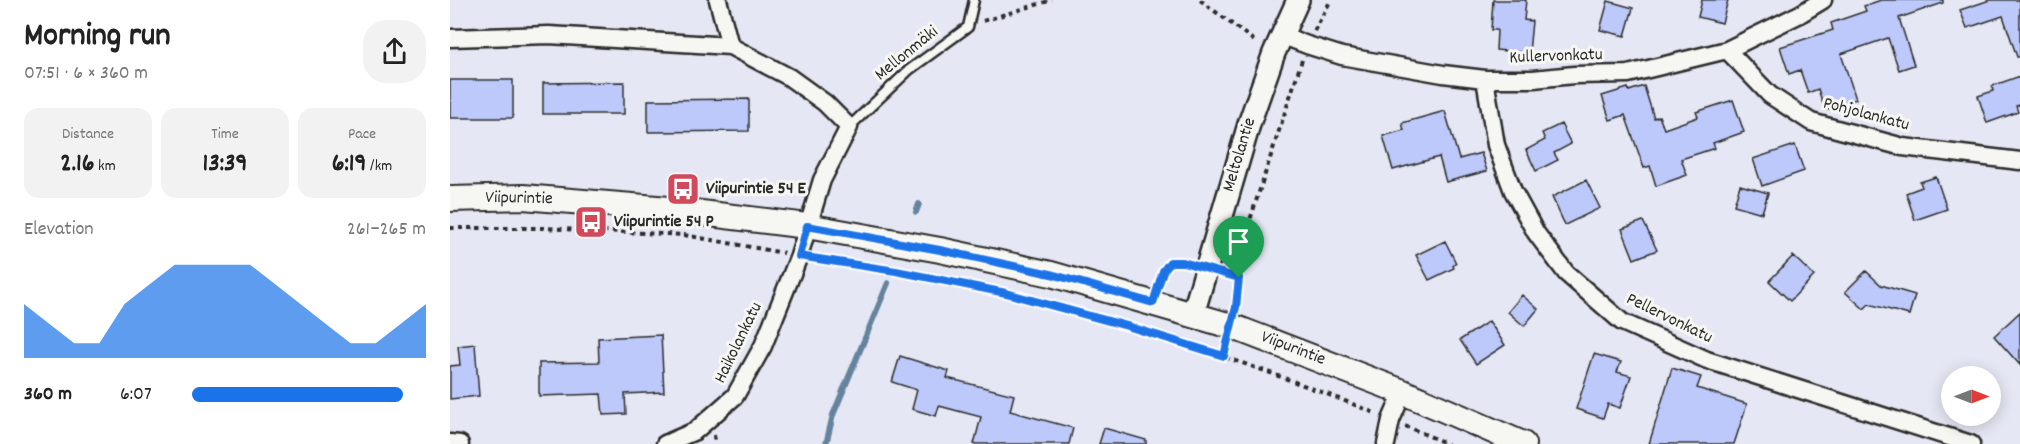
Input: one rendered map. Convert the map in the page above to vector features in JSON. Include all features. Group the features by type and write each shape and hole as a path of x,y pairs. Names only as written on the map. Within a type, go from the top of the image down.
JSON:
{"main road":[{"name":"Viipurintie","path":"450,199 523,197 669,209 807,226 940,250 1051,274 1232,326 1403,392 1524,444"}],"street":[{"path":"718,0 729,46"},
{"name":"Meltolantie","path":"1193,314 1243,143 1278,44 1298,0"},
{"name":"Kullervonkatu","path":"1278,44 1307,45 1342,56 1396,67 1485,79 1628,74 1726,50 1800,14 1823,0"},
{"path":"450,38 549,35 729,46 789,77 825,103 849,127"},
{"name":"Pohjolankatu","path":"1726,50 1770,95 1811,122 1903,147 2020,161"},
{"name":"Pellervonkatu","path":"1485,79 1496,145 1514,191 1536,233 1566,273 1622,322 1707,360 1971,444"},
{"name":"Haikolankatu","path":"664,444 695,431 735,396 763,346 799,256 822,180 849,127"},
{"path":"1386,444 1391,420 1403,392"},
{"path":"450,443 460,444"}],"lane":[{"path":"968,27 974,0"},
{"name":"Mellonmäki","path":"849,127 909,70 968,27"}],"path":[{"path":"968,27 1052,0"},
{"path":"1200,0 1261,47 1278,44 1300,63"},
{"path":"1224,356 1232,326 1249,223 1300,63 1331,0"},
{"path":"450,228 543,228 684,235 896,271 1006,293 1224,356 1324,392 1448,444"},
{"path":"1145,332 1163,271 1170,262 1183,262 1239,278"}],"building":[{"path":"1493,0 1526,0 1524,20 1532,21 1529,53 1496,50 1497,30 1491,30"},
{"path":"1702,0 1728,0 1722,23 1698,17"},
{"path":"1881,0 1943,0 1943,3 1899,18 1914,65 1899,70 1888,38 1841,54 1856,99 1825,110 1818,89 1808,93 1800,70 1789,74 1780,47 1833,30 1831,23 1866,11 1864,6"},
{"path":"1990,0 2020,0 2020,57 2017,57 2003,16 1967,28 1960,10"},
{"path":"1608,1 1633,8 1625,36 1600,30"},
{"path":"2020,76 2020,105 2016,106 2018,112 1987,123 1978,96 1993,91 1992,86"},
{"path":"450,80 513,80 513,118 450,118"},
{"path":"624,82 624,114 543,114 543,83"},
{"path":"1644,86 1654,118 1659,116 1664,129 1698,117 1696,112 1733,100 1744,132 1713,143 1715,148 1681,159 1687,175 1656,186 1650,166 1644,168 1625,115 1610,120 1602,96"},
{"path":"749,99 749,131 648,132 648,100"},
{"path":"1445,111 1459,159 1481,153 1487,171 1446,182 1439,157 1393,170 1383,136 1404,130 1402,123"},
{"path":"1561,124 1571,144 1554,153 1558,160 1536,171 1526,150 1545,140 1542,133"},
{"path":"1795,145 1804,171 1762,186 1753,159"},
{"path":"1936,177 1947,209 1915,220 1906,193 1922,187 1920,182"},
{"path":"1586,180 1600,208 1565,225 1552,197"},
{"path":"1740,185 1768,193 1762,213 1734,205"},
{"path":"1643,221 1657,250 1634,259 1622,229"},
{"path":"1445,241 1456,263 1454,268 1429,280 1416,255"},
{"path":"1793,256 1814,276 1790,301 1769,281"},
{"path":"1866,271 1881,285 1915,295 1909,315 1869,304 1864,309 1845,292"},
{"path":"1522,295 1538,309 1524,326 1508,312"},
{"path":"2020,312 2020,365 1994,336"},
{"path":"1489,321 1505,345 1476,364 1460,340"},
{"path":"661,335 664,392 625,394 626,414 603,415 601,394 539,396 539,363 599,362 598,338"},
{"path":"475,344 479,396 450,399 450,366 460,365 458,346"},
{"path":"1594,354 1621,362 1617,372 1631,376 1620,408 1608,404 1603,418 1576,409"},
{"path":"900,356 949,371 947,378 1014,395 1010,411 1073,428 1069,444 974,444 981,417 939,406 936,416 912,409 917,390 892,382"},
{"path":"1672,368 1701,377 1697,388 1747,404 1734,444 1649,444"},
{"path":"1104,428 1146,440 1146,444 1099,444"}],"waterway":[{"path":"916,212 919,204"},
{"path":"826,444 833,415 888,283"}],"place":[{"name":"Viipurintie 54 E","path":"683,189"},
{"name":"Viipurintie 54 P","path":"591,222"}],"route":[{"path":"807,226 940,250 1051,274 1153,303 1163,271 1170,262 1183,262 1239,278 1236,307 1224,356 1127,326 1006,293 896,271 799,256 807,226"}]}
